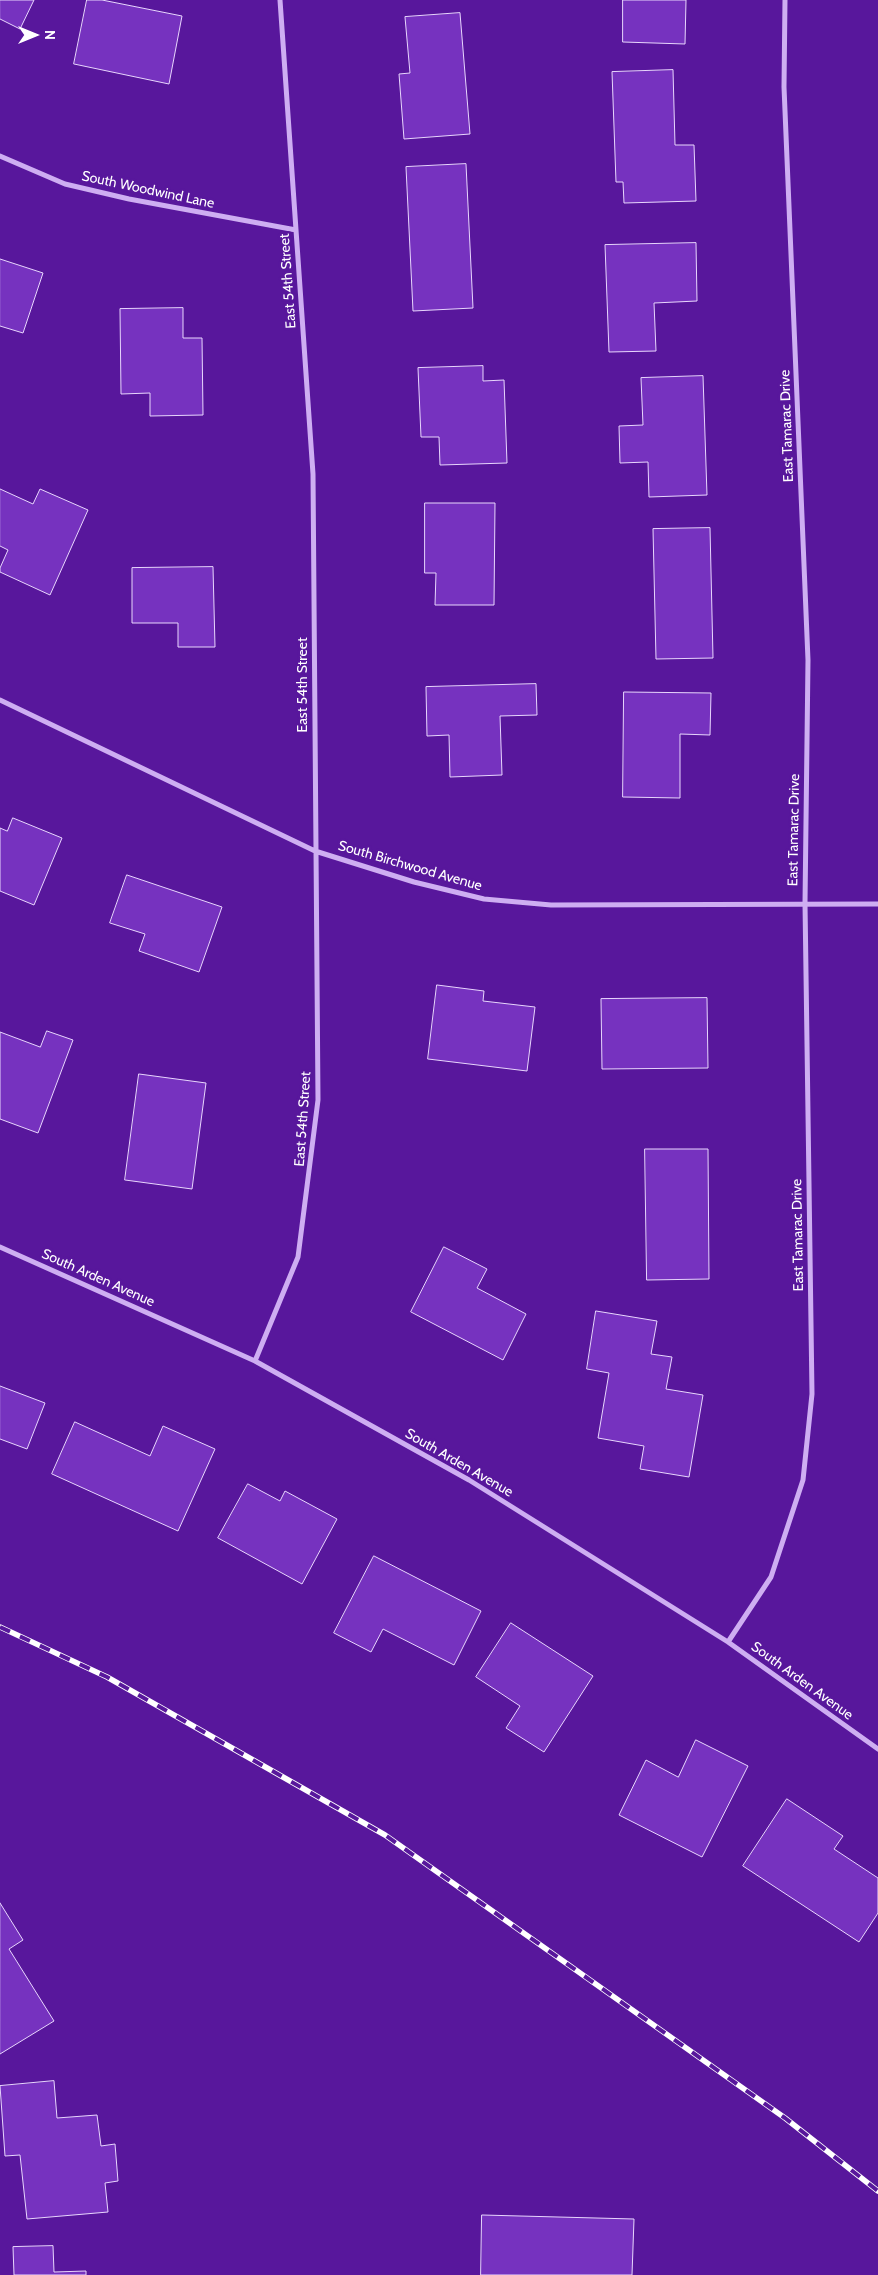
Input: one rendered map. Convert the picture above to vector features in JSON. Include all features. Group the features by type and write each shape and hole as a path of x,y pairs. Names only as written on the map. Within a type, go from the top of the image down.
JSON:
{"street":[{"name":"East 54th Street","path":"255,1361 298,1257 318,1100 313,474 280,0"},
{"name":"East Tamarac Drive","path":"728,1642 772,1577 803,1480 812,1394 805,903 808,660 784,87 785,0"},
{"name":"South Woodwind Lane","path":"0,156 65,184 129,199 296,230"},
{"name":"South Birchwood Avenue","path":"0,700 315,851 414,882 484,899 551,905 878,904"},
{"name":"South Arden Avenue","path":"0,1247 255,1361 469,1480 728,1642 878,1749"}],"building":[{"path":"0,0 34,0 20,29 0,19"},
{"path":"87,0 102,0 182,16 169,84 74,64"},
{"path":"623,0 686,0 685,44 623,42"},
{"path":"460,13 470,134 404,139 399,74 410,73 405,17"},
{"path":"673,70 675,145 694,145 696,201 624,203 623,182 616,182 612,72"},
{"path":"466,164 473,308 413,311 406,167"},
{"path":"696,243 697,301 654,303 656,351 609,352 605,245"},
{"path":"0,259 43,273 23,333 0,326"},
{"path":"183,308 183,338 202,338 203,415 150,416 150,393 121,394 120,309"},
{"path":"483,366 483,381 504,380 507,463 440,465 439,437 421,437 418,368"},
{"path":"703,376 707,495 649,497 648,462 620,463 619,426 643,425 641,378"},
{"path":"0,489 33,504 40,489 88,510 50,595 0,572 8,550 0,546"},
{"path":"425,503 495,503 494,605 435,605 436,573 425,573"},
{"path":"710,528 713,658 656,659 653,529"},
{"path":"213,567 215,647 178,647 178,623 132,623 132,568"},
{"path":"536,684 537,715 500,716 502,775 450,777 449,735 427,736 426,687"},
{"path":"624,692 711,693 710,735 680,734 680,798 623,797"},
{"path":"13,818 62,838 34,905 0,891 0,828 7,831"},
{"path":"127,875 222,907 199,972 139,951 145,934 110,923"},
{"path":"437,985 484,991 483,1001 535,1007 527,1071 428,1059"},
{"path":"707,998 708,1068 602,1069 601,999"},
{"path":"47,1031 73,1040 38,1133 0,1119 0,1032 40,1047"},
{"path":"139,1074 206,1083 192,1189 125,1180"},
{"path":"645,1149 708,1149 709,1279 647,1280"},
{"path":"444,1247 487,1269 477,1288 526,1314 503,1360 411,1312"},
{"path":"596,1311 657,1321 651,1354 672,1357 666,1389 703,1395 689,1477 640,1469 644,1446 598,1438 609,1373 587,1369"},
{"path":"0,1386 45,1403 27,1449 0,1439"},
{"path":"75,1422 150,1456 163,1426 215,1449 178,1531 52,1474"},
{"path":"248,1484 280,1501 285,1491 337,1519 302,1584 218,1538"},
{"path":"374,1556 481,1611 454,1665 383,1629 371,1652 334,1633"},
{"path":"511,1623 593,1676 544,1752 506,1728 520,1706 476,1677"},
{"path":"696,1740 748,1766 702,1857 619,1815 646,1760 678,1777"},
{"path":"787,1799 843,1836 834,1849 878,1878 878,1913 859,1942 743,1866"},
{"path":"0,1903 23,1940 9,1949 54,2021 0,2054"},
{"path":"54,2081 57,2118 97,2115 101,2146 115,2144 118,2181 105,2183 108,2212 27,2219 20,2155 5,2156 0,2086"},
{"path":"482,2215 634,2219 632,2275 481,2275"},
{"path":"53,2246 54,2272 86,2271 86,2275 14,2275 13,2247"}],"railway":[{"path":"0,1627 107,1677 385,1835 785,2118 878,2191"}]}
